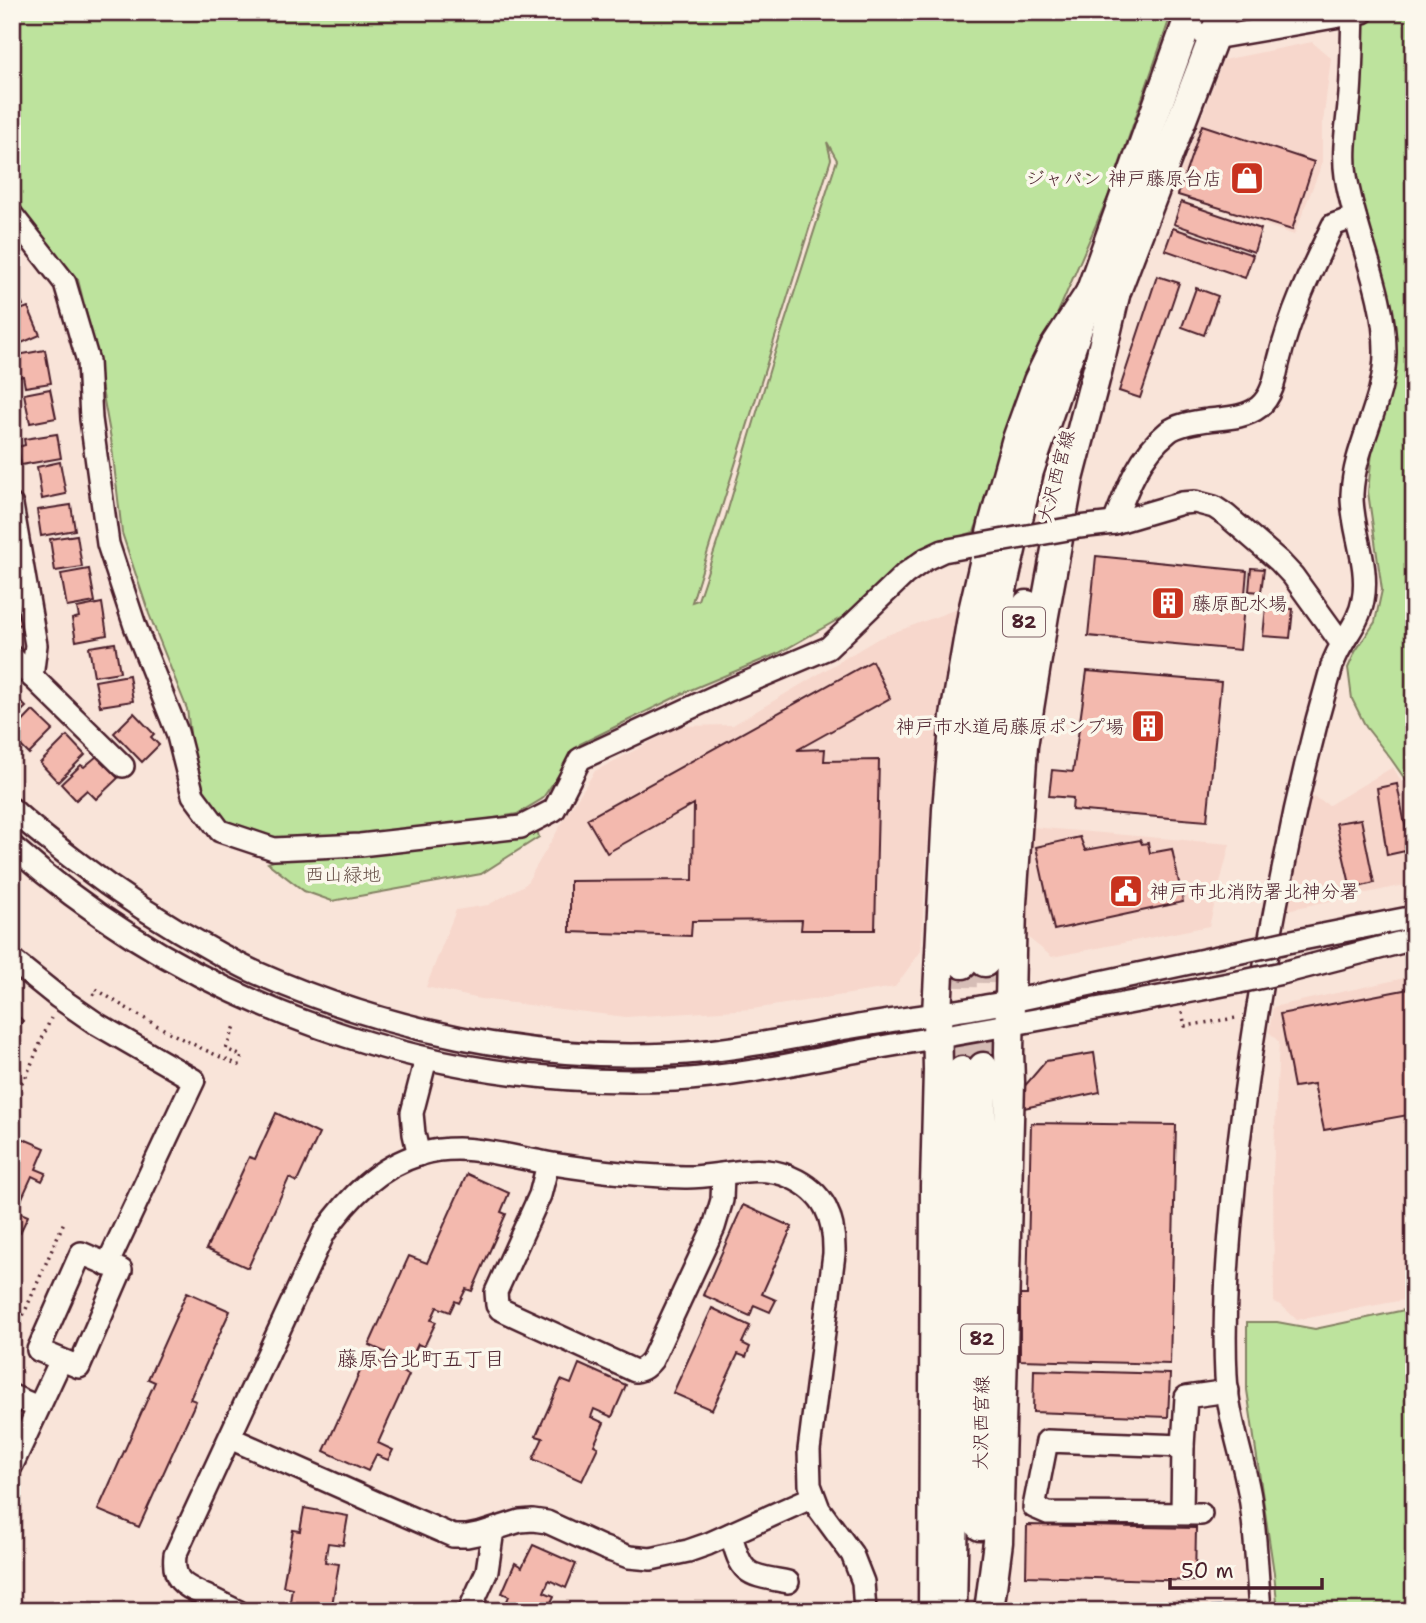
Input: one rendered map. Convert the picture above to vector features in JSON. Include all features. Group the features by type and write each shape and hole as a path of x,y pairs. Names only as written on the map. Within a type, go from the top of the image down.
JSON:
{"main road":[{"name":"大沢西宮線","path":"974,963 988,871 994,779 1046,510 1103,292 1188,20"},
{"name":"大沢西宮線","path":"1103,292 1218,25"},
{"path":"989,1611 999,1542 1012,903 1023,746 1069,479 1098,368 1103,292"},
{"path":"933,1611 938,1070 936,1027 947,810 955,716 973,611 993,525 1033,393 1054,348 1103,292"},
{"name":"大沢西宮線","path":"952,1611 972,1069 981,1126 979,1611"}],"street":[{"path":"1188,20 1218,25 1363,12"},
{"path":"1260,1611 1251,1501 1230,1413 1226,1375 1227,1268 1242,1109 1255,1014 1284,863 1334,660 1358,618 1364,597 1364,574 1352,498 1354,478 1382,384 1385,353 1382,316 1345,173 1353,13"},
{"path":"12,215 65,283 88,361 91,419 108,544 135,626 177,732 193,795 220,831 274,849 360,845 521,827 554,810 580,759 729,690 828,648 905,574 926,559 943,551 1114,523 1182,503 1195,502 1214,507 1279,561 1342,644"},
{"path":"1114,523 1125,493 1147,453 1169,431 1194,422 1243,415 1259,406 1272,388 1284,337 1333,225 1355,217"},
{"path":"12,505 36,645 32,677"},
{"path":"12,657 123,766"},
{"path":"12,809 101,881 183,934 254,972 328,1002 477,1042 596,1055 672,1054 748,1047 855,1026 936,1027"},
{"path":"12,846 48,878 112,924 163,956 236,994 284,1015 371,1045 426,1059 479,1069 591,1080 678,1080 746,1071 936,1027 1010,1013 1238,982 1414,939"},
{"path":"1010,1013 1245,951 1414,917"},
{"path":"12,960 97,1024 194,1080 107,1265"},
{"path":"419,1155 411,1113 426,1059"},
{"path":"237,1611 189,1589 180,1582 174,1565 175,1555 324,1233 355,1194 372,1178 419,1155 438,1151 473,1150 548,1164 650,1177 777,1172 814,1191 825,1205 835,1236 809,1450 810,1485 813,1497 825,1518 852,1554 863,1581 865,1611"},
{"path":"548,1164 540,1195 496,1292 497,1305 504,1311 635,1371 646,1367 652,1360 714,1227 722,1200 723,1174"},
{"path":"81,1253 107,1265 121,1270 79,1367 38,1350 81,1253"},
{"path":"12,1465 61,1360"},
{"path":"1183,1446 1048,1441 1034,1507 1048,1513 1191,1514 1183,1446 1186,1397 1228,1391"},
{"path":"12,1396 38,1407"},
{"path":"230,1438 436,1530 467,1536 533,1520 547,1522 629,1557 652,1559 688,1551 813,1497"},
{"path":"469,1611 487,1571 493,1530"},
{"path":"731,1534 741,1565 751,1573 788,1581"}],"path":[{"path":"1185,1026 1255,1014"},
{"path":"12,1093 25,1079 51,1018"},
{"path":"235,1026 226,1049 242,1056"},
{"path":"12,1341 64,1222"}],"shaded area":[{"path":"1312,42 1331,58 1322,131 1322,164 1294,235 1173,193 1223,60"},
{"path":"957,609 933,779 921,951 895,987 752,1009 626,1017 480,999 426,987 456,910 488,905 526,884 595,771 681,726 733,725 879,638"},
{"path":"1393,767 1404,786 1410,831 1414,841 1414,883 1287,910 1311,796 1329,805"},
{"path":"1032,827 1230,844 1209,926 1052,957 1026,936"},
{"path":"1414,976 1414,1298 1297,1320 1274,1302 1273,1172 1279,1042 1269,1032 1273,1007"}],"green space":[{"path":"12,12 1172,12 1108,197 1040,354 974,532 923,549 844,616 779,653 688,691 580,744 542,799 517,814 460,824 391,833 275,841 226,825 197,788 187,709 149,614 122,533 111,439 93,340 78,280 12,198","holes":["827,142 837,160 726,516 698,600 692,602 831,159"]},
{"path":"1363,12 1414,12 1414,830 1410,820 1407,782 1366,727 1352,699 1348,668 1375,622 1382,590 1368,492 1374,432 1390,350 1353,187 1348,133"},
{"name":"西山緑地","path":"535,824 539,837 481,874 332,901 304,891 268,863 294,854"},
{"path":"1414,1308 1414,1611 1278,1611 1247,1390 1247,1322 1277,1322 1315,1329"}],"water":[{"path":"1236,1606 1237,1611 1117,1611"}],"building":[{"path":"1202,125 1314,162 1292,230 1178,195"},
{"path":"1181,202 1261,229 1254,252 1174,224"},
{"path":"1173,228 1253,255 1245,278 1165,250"},
{"path":"1157,276 1179,283 1140,398 1119,391"},
{"path":"12,282 23,305 12,310"},
{"path":"1196,288 1218,296 1204,335 1182,327"},
{"path":"28,307 40,335 17,345 12,334 12,313"},
{"path":"45,350 51,383 25,387 23,376 15,378 12,356"},
{"path":"50,389 56,418 30,423 24,394"},
{"path":"57,434 61,458 21,465 18,447 25,445 24,439"},
{"path":"60,462 66,494 42,499 37,467"},
{"path":"71,505 75,530 41,536 37,510"},
{"path":"77,535 82,567 55,571 50,539"},
{"name":"藤原配水場","path":"1096,556 1247,571 1240,650 1088,636"},
{"path":"12,566 22,624 12,626"},
{"path":"1251,568 1264,569 1261,592 1249,591"},
{"path":"89,569 95,602 67,607 61,574"},
{"path":"102,603 107,635 76,641 72,619 79,617 77,608"},
{"path":"1266,607 1293,609 1290,638 1263,636"},
{"path":"115,643 120,672 94,676 89,647"},
{"path":"872,661 890,698 797,750 825,749 824,761 879,760 875,930 801,930 802,920 692,921 691,936 570,932 570,881 693,880 694,804 607,853 587,819"},
{"name":"神戸市水道局藤原ポンプ場","path":"1087,671 1221,682 1207,821 1072,810 1073,798 1049,796 1052,770 1073,772"},
{"path":"129,675 133,701 100,706 95,681"},
{"path":"12,693 26,707 12,720"},
{"path":"33,711 53,730 29,754 12,737 12,733"},
{"path":"134,713 154,734 151,737 159,745 142,762 114,733"},
{"path":"67,736 85,755 58,782 40,763"},
{"path":"97,756 118,778 96,799 87,790 76,800 61,784 81,765 84,767"},
{"path":"1397,784 1410,850 1387,855 1377,788"},
{"path":"1361,819 1374,883 1351,889 1336,823"},
{"path":"1080,837 1085,850 1140,840 1142,844 1148,843 1150,853 1172,849 1183,902 1054,930 1036,847"},
{"path":"1414,988 1414,1114 1324,1130 1314,1084 1294,1087 1280,1014"},
{"path":"12,1010 23,1021 12,1031"},
{"path":"1094,1053 1100,1092 1024,1108 1023,1088 1046,1061"},
{"path":"276,1113 319,1134 297,1182 289,1178 248,1268 206,1249 249,1157 255,1159"},
{"path":"1031,1123 1176,1125 1170,1364 1020,1360 1020,1295 1027,1295"},
{"path":"12,1134 45,1148 36,1169 46,1173 42,1181 32,1176 16,1211 28,1216 20,1233 12,1230"},
{"path":"467,1174 509,1193 501,1212 506,1214 472,1291 466,1289 459,1303 455,1301 450,1312 437,1307 431,1320 436,1322 424,1347 418,1344 409,1363 369,1345 409,1256 427,1263"},
{"path":"743,1205 792,1227 762,1294 776,1300 770,1312 754,1305 750,1316 703,1295"},
{"path":"187,1292 230,1311 190,1399 196,1401 139,1527 98,1510 155,1382 148,1379"},
{"path":"712,1308 750,1326 742,1343 750,1347 746,1357 738,1354 712,1410 673,1393"},
{"path":"367,1356 409,1375 378,1443 393,1450 388,1460 376,1455 368,1471 324,1451"},
{"path":"579,1364 626,1385 612,1417 594,1409 591,1417 604,1423 594,1445 598,1447 582,1481 533,1459 543,1438 536,1436 561,1380 571,1384"},
{"path":"1034,1370 1170,1374 1168,1417 1033,1412"},
{"path":"304,1508 348,1516 343,1545 328,1543 325,1562 339,1564 331,1611 289,1609 292,1588 283,1586 293,1530 300,1531"},
{"path":"1027,1525 1196,1528 1195,1581 1026,1576"},
{"path":"533,1545 576,1564 566,1588 549,1580 544,1592 554,1596 547,1611 503,1611 509,1596 502,1593 515,1563 522,1567"}],"tunnel":[{"path":"983,1067 985,962"},
{"path":"962,1071 963,964"}],"place":[{"name":"ジャパン 神戸藤原台店","path":"1247,178"},
{"name":"藤原配水場","path":"1168,603"},
{"name":"神戸市水道局藤原ポンプ場","path":"1148,726"},
{"name":"神戸市北消防署北神分署","path":"1126,891"}],"district":[{"name":"藤原台北町五丁目","path":"421,1359"}]}
